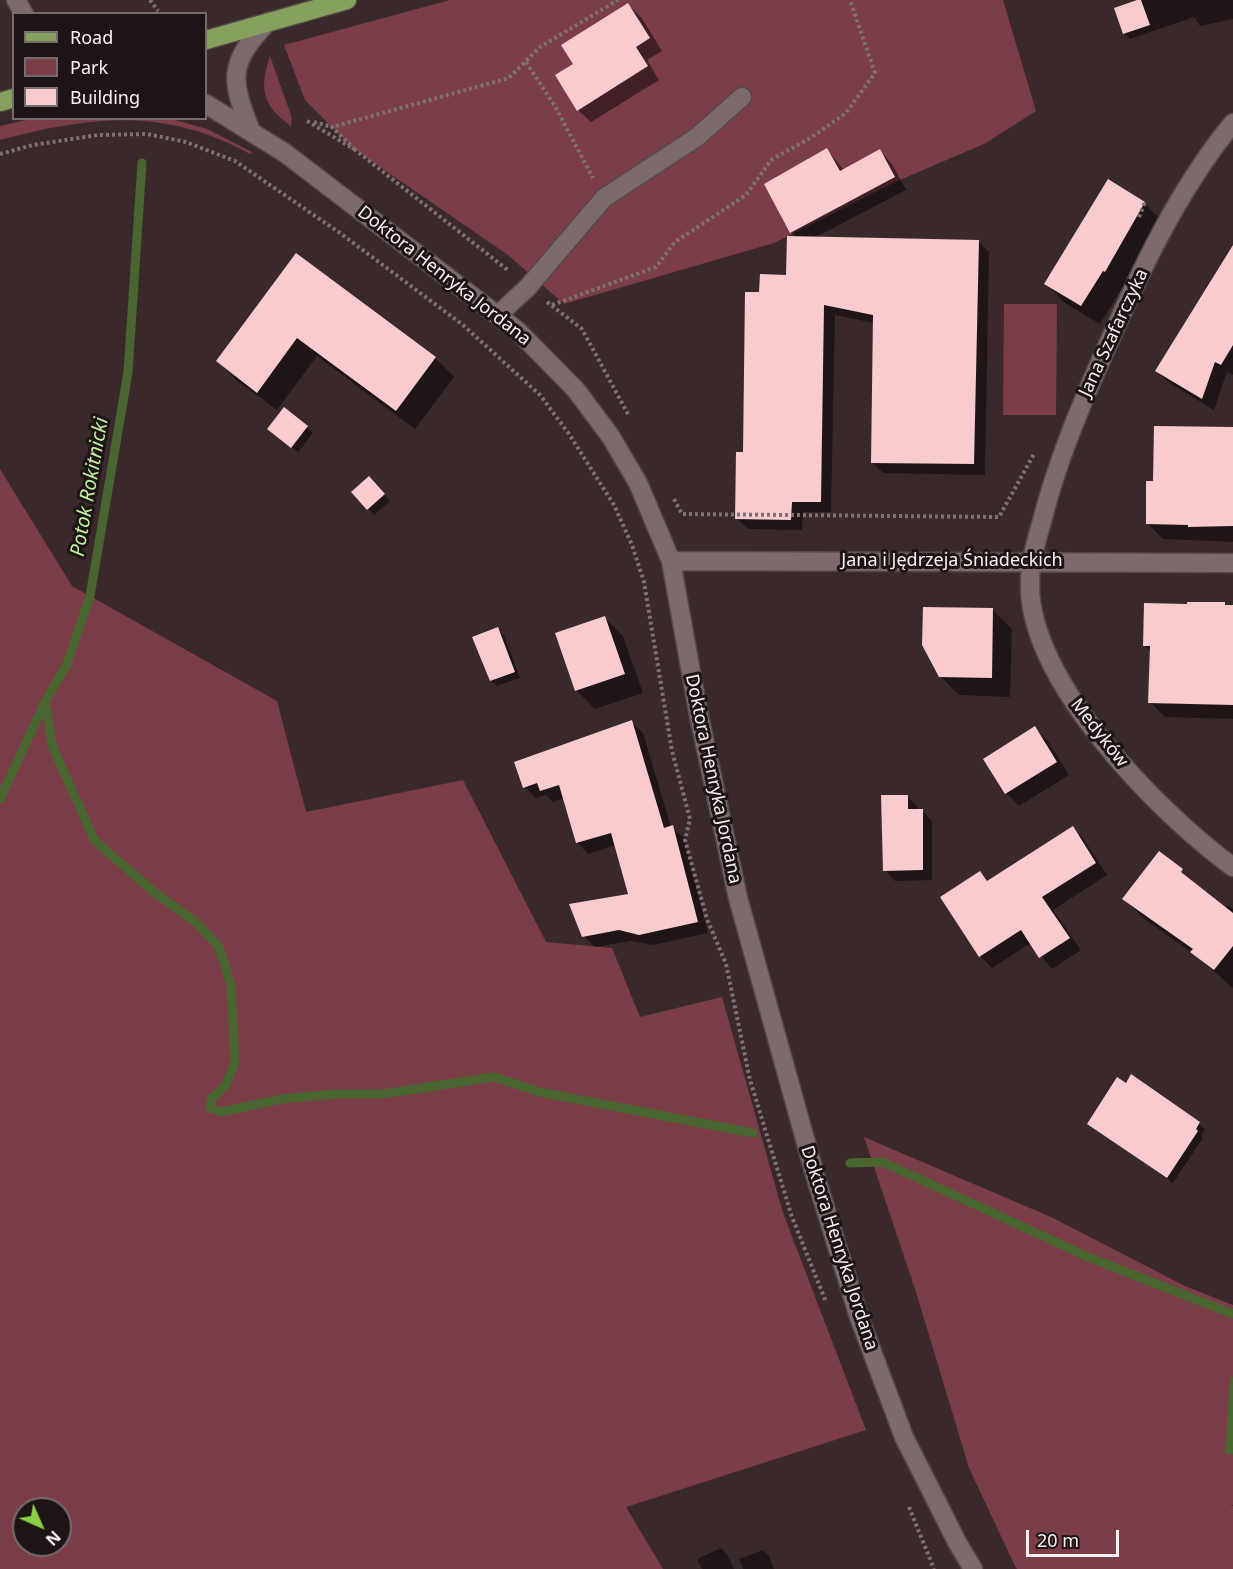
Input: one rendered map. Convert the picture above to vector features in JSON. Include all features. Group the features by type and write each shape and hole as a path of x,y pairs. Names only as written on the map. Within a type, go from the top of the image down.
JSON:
{"main road":[{"path":"207,40 347,0"}],"street":[{"path":"251,130 238,98 235,68 252,38 268,22"},
{"path":"498,315 528,287 604,198 697,137 742,97"},
{"name":"Doktora Henryka Jordana","path":"207,105 251,130 361,210 518,331 576,390 611,437 638,483 670,561 698,711 738,898 815,1175 859,1317 904,1437 957,1542 974,1569"},
{"name":"Jana Szafarczyka","path":"1032,561 1050,489 1075,417 1135,283 1178,202 1214,147 1233,123"},
{"name":"Jana i Jędrzeja Śniadeckich","path":"670,561 1233,563"},
{"name":"Medyków","path":"1032,561 1030,586 1036,619 1046,651 1064,688 1110,750 1161,806 1191,835 1233,867"}],"path":[{"path":"150,0 158,11"},
{"path":"354,149 307,121 332,127 509,78 540,47 618,0"},
{"path":"552,305 656,267 675,242 746,195 771,160 812,137 846,113 875,73 849,0"},
{"path":"525,62 556,108 604,198"},
{"path":"332,127 354,149 582,329 632,422"},
{"path":"0,154 33,145 98,135 147,134 212,151 235,161 330,226 463,325 540,395 569,434 614,505 632,545 644,582 672,751"},
{"path":"1136,223 1145,202"},
{"path":"671,493 682,514 999,517 1039,445"}],"green space":[{"path":"450,0 1003,0 1036,111 986,143 895,182 774,243 564,304 508,255 354,149 305,100 284,45"},
{"path":"270,56 292,118 291,126 274,111 266,96 264,87"},
{"path":"27,120 127,120 66,125 0,140 0,126"},
{"path":"127,120 176,120 207,129 252,152 250,154 218,139 188,129"},
{"path":"1004,304 1057,304 1056,415 1003,415"},
{"path":"0,469 72,586 277,701 306,812 463,780 546,942 612,948 640,1017 722,997 783,1213 866,1430 626,1507 663,1569 0,1569"},
{"path":"864,1137 1051,1217 1185,1286 1233,1305 1233,1505 1230,1504 1233,1506 1233,1569 1017,1569 969,1468 916,1292"}],"shaded area":[{"path":"1233,1377 1233,1455 1225,1453 1230,1378"}],"building":[{"path":"1141,0 1150,25 1123,34 1114,8"},
{"path":"628,3 650,38 636,47 648,66 577,111 555,75 573,64 561,45"},
{"path":"827,148 840,171 880,149 895,177 790,233 764,184"},
{"path":"1108,179 1145,202 1105,272 1103,271 1081,306 1044,284"},
{"path":"787,236 979,240 974,464 871,463 873,315 824,305 821,502 792,502 791,520 735,519 736,452 743,452 745,292 759,292 760,274 786,275"},
{"path":"1233,245 1233,345 1221,365 1215,362 1202,399 1155,371"},
{"path":"296,253 436,357 396,411 297,338 257,393 216,361"},
{"path":"284,407 308,426 291,448 267,429"},
{"path":"1154,426 1233,427 1233,526 1188,527 1188,525 1146,524 1146,481 1153,481"},
{"path":"369,476 385,494 367,510 351,492"},
{"path":"1187,602 1225,602 1225,605 1233,605 1233,705 1148,703 1150,646 1143,646 1144,603 1187,604"},
{"path":"923,607 993,608 992,678 939,677 922,645"},
{"path":"605,616 625,674 575,691 555,633"},
{"path":"498,627 515,672 490,681 472,637"},
{"path":"632,720 664,828 673,825 698,922 639,935 619,930 582,937 569,904 628,894 611,833 576,843 559,785 540,791 537,783 523,788 514,762"},
{"path":"1035,726 1057,762 1005,794 983,759"},
{"path":"881,795 908,795 908,809 923,809 923,870 883,871"},
{"path":"1073,826 1096,863 1042,897 1070,938 1039,958 1021,930 979,957 940,897 980,871 987,881"},
{"path":"1159,851 1183,869 1181,872 1233,913 1233,946 1214,970 1190,952 1193,949 1122,899"},
{"path":"1131,1074 1200,1122 1196,1129 1198,1131 1167,1178 1087,1124 1117,1077 1126,1083"}],"waterway":[{"name":"Potok Rokitnicki","path":"0,799 45,702 67,664 90,596 128,372 142,163"},
{"path":"45,702 53,748 95,841 154,892 197,923 219,947 231,985 235,1062 226,1085 211,1099 210,1108 221,1112 282,1099 335,1094 382,1094 494,1077 539,1092 753,1133"},
{"path":"850,1163 883,1162 1088,1257 1233,1314"}]}
